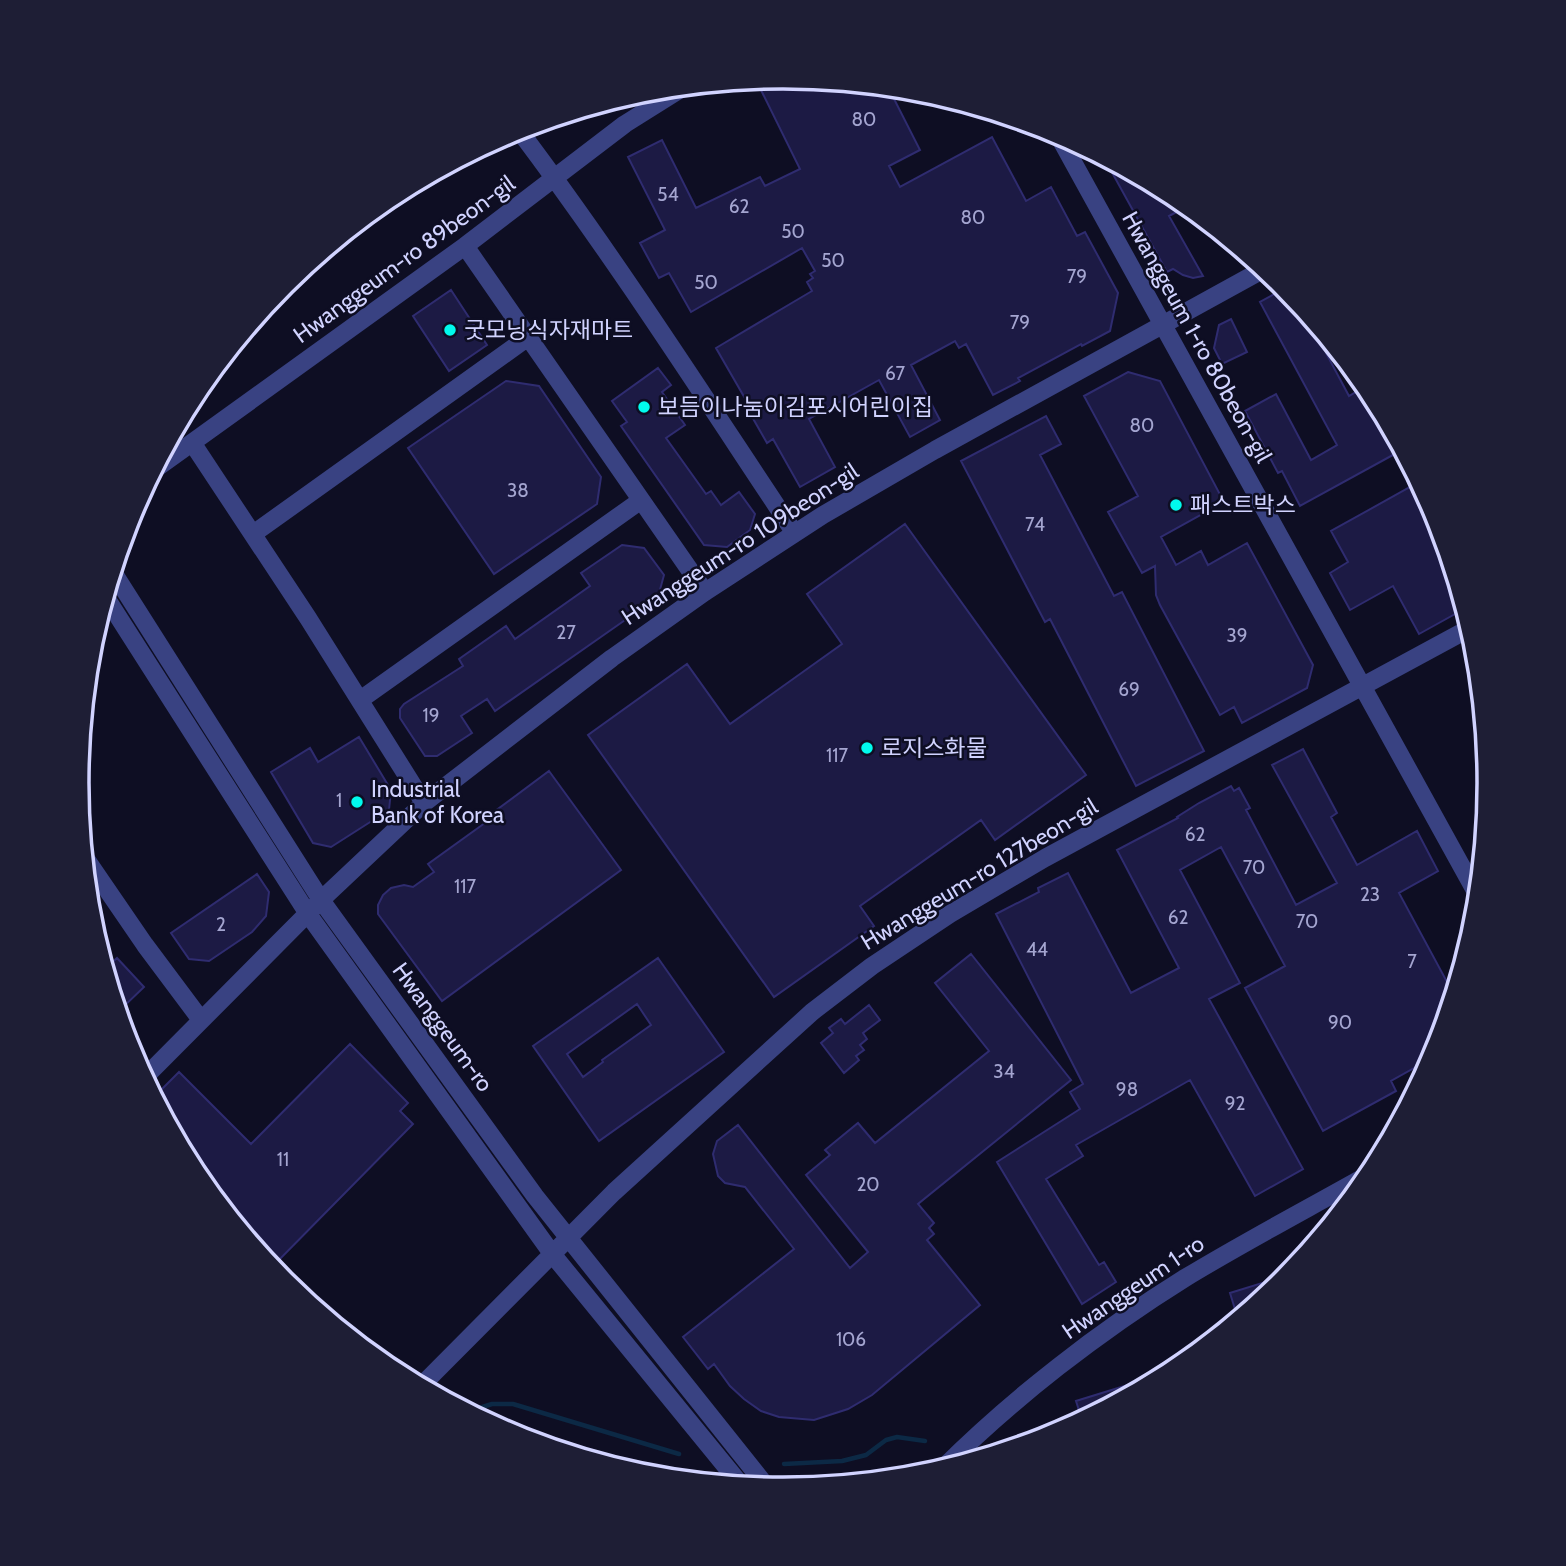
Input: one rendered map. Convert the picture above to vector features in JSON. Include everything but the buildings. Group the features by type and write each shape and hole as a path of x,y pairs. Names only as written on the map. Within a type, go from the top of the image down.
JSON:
{"street":[{"name":"Hwanggeum-ro 89beon-gil","path":"170,460 465,246 625,124 663,100"},
{"path":"526,139 618,268 793,533"},
{"name":"Hwanggeum 1-ro 80beon-gil","path":"1067,150 1470,881"},
{"path":"465,246 705,592"},
{"name":"Hwanggeum-ro 109beon-gil","path":"152,1070 321,900 424,803 602,665 793,533 936,450 1255,274"},
{"path":"253,534 527,338"},
{"path":"193,444 424,803"},
{"path":"360,700 640,501"},
{"name":"Hwanggeum-ro","path":"119,582 321,900 568,1240 757,1476"},
{"name":"Hwanggeum-ro","path":"112,606 308,914 553,1255 732,1475"},
{"name":"Hwanggeum-ro 127beon-gil","path":"428,1379 614,1192 812,1012 882,959 1045,858 1460,633"},
{"path":"95,872 201,1020"},
{"name":"Hwanggeum 1-ro","path":"957,1454 1055,1371 1148,1304 1242,1244 1347,1186"}],"waterway":[{"path":"481,1407 492,1404 513,1404 679,1454"},
{"path":"784,1464 842,1461 866,1455 886,1440 897,1437 925,1441"}],"place":[{"name":"굿모닝식자재마트","path":"450,330"},
{"name":"보듬이나눔이김포시어린이집","path":"644,407"},
{"name":"패스트박스","path":"1176,505"},
{"name":"로지스화물","path":"867,748"},
{"name":"Industrial Bank of Korea","path":"357,802"}]}
